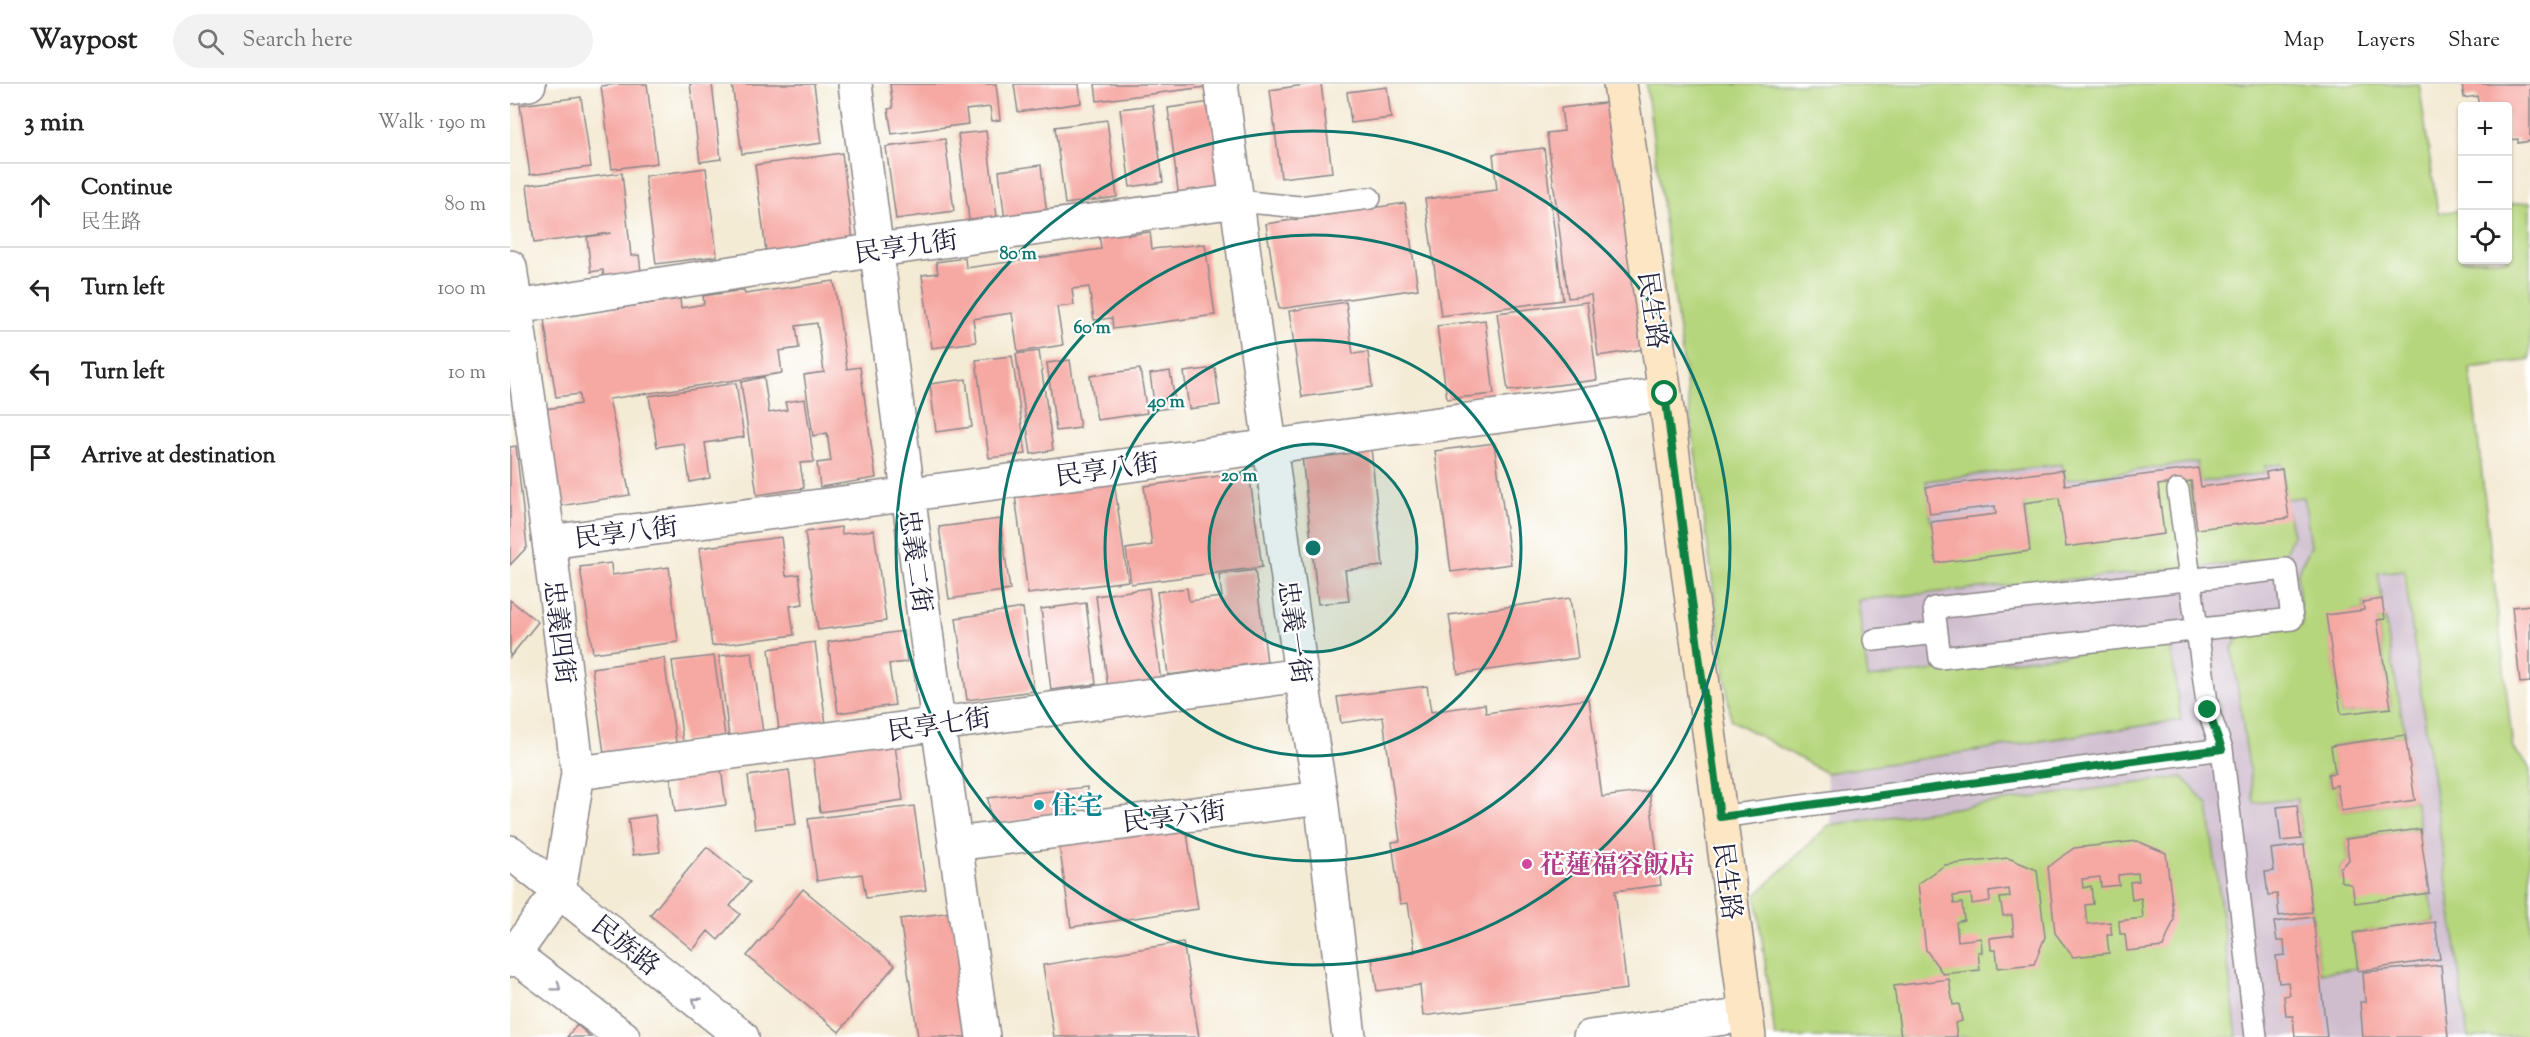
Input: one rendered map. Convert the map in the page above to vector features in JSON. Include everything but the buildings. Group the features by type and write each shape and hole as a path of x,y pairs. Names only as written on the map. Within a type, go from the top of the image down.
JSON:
{"main road":[{"name":"民生路","path":"1620,84 1665,394 1747,1026"}],"street":[{"path":"510,87 529,84"},
{"name":"忠義二街","path":"855,84 938,724 983,1037"},
{"name":"忠義一街","path":"1221,84 1269,447 1321,798 1349,1037"},
{"name":"民享九街","path":"513,310 877,250 1237,201"},
{"name":"忠義四街","path":"510,267 513,310 549,542 578,773 559,891"},
{"name":"民享八街","path":"549,542 1665,394"},
{"name":"民享七街","path":"578,773 1301,675"},
{"name":"民享六街","path":"955,844 1321,798"},
{"name":"民族路","path":"510,852 742,1037"},
{"path":"559,891 511,956 623,1037"},
{"path":"1590,1037 1747,1026"}],"lane":[{"name":"民享九街","path":"1237,201 1300,207 1370,198"},
{"path":"2178,490 2208,710 2222,749 2256,1037"},
{"path":"2286,569 2292,619 2197,629 1940,658 1934,608 2286,569"},
{"path":"1874,640 1937,633"},
{"path":"1720,817 2222,749"}],"shaded area":[{"path":"2374,436 2411,618 2469,1037 1806,1037 1832,830 1826,774 1762,737 1758,474"}],"green space":[{"path":"1646,84 2419,84 2438,213 2458,210 2458,264 2512,264 2512,204 2530,202 2530,360 2470,368 2513,749 2530,767 2530,1037 2468,1037 2404,570 2378,573 2382,599 2363,602 2364,610 2327,616 2341,714 2391,707 2377,620 2385,619 2405,735 2332,746 2335,773 2328,774 2330,786 2337,785 2341,811 2415,800 2420,829 2346,839 2349,860 2340,868 2341,880 2429,893 2435,922 2353,933 2358,968 2320,973 2297,799 2254,803 2232,648 2242,633 2302,626 2297,574 2311,546 2304,497 2286,499 2282,464 2265,466 2266,473 2200,482 2197,462 2065,480 2062,464 1926,481 1936,557 2029,545 2023,497 2190,476 2196,523 2288,512 2293,535 2282,559 1858,600 1868,678 2170,642 2181,720 1826,773 1731,720"},
{"path":"2183,777 2208,805 2237,1037 1775,1037 1756,895 1829,825"}],"place":[{"name":"住宅","path":"1039,805"},
{"name":"花蓮福容飯店","path":"1527,864"}],"route":[{"path":"1665,394 1720,817 2222,749 2208,710"}]}
